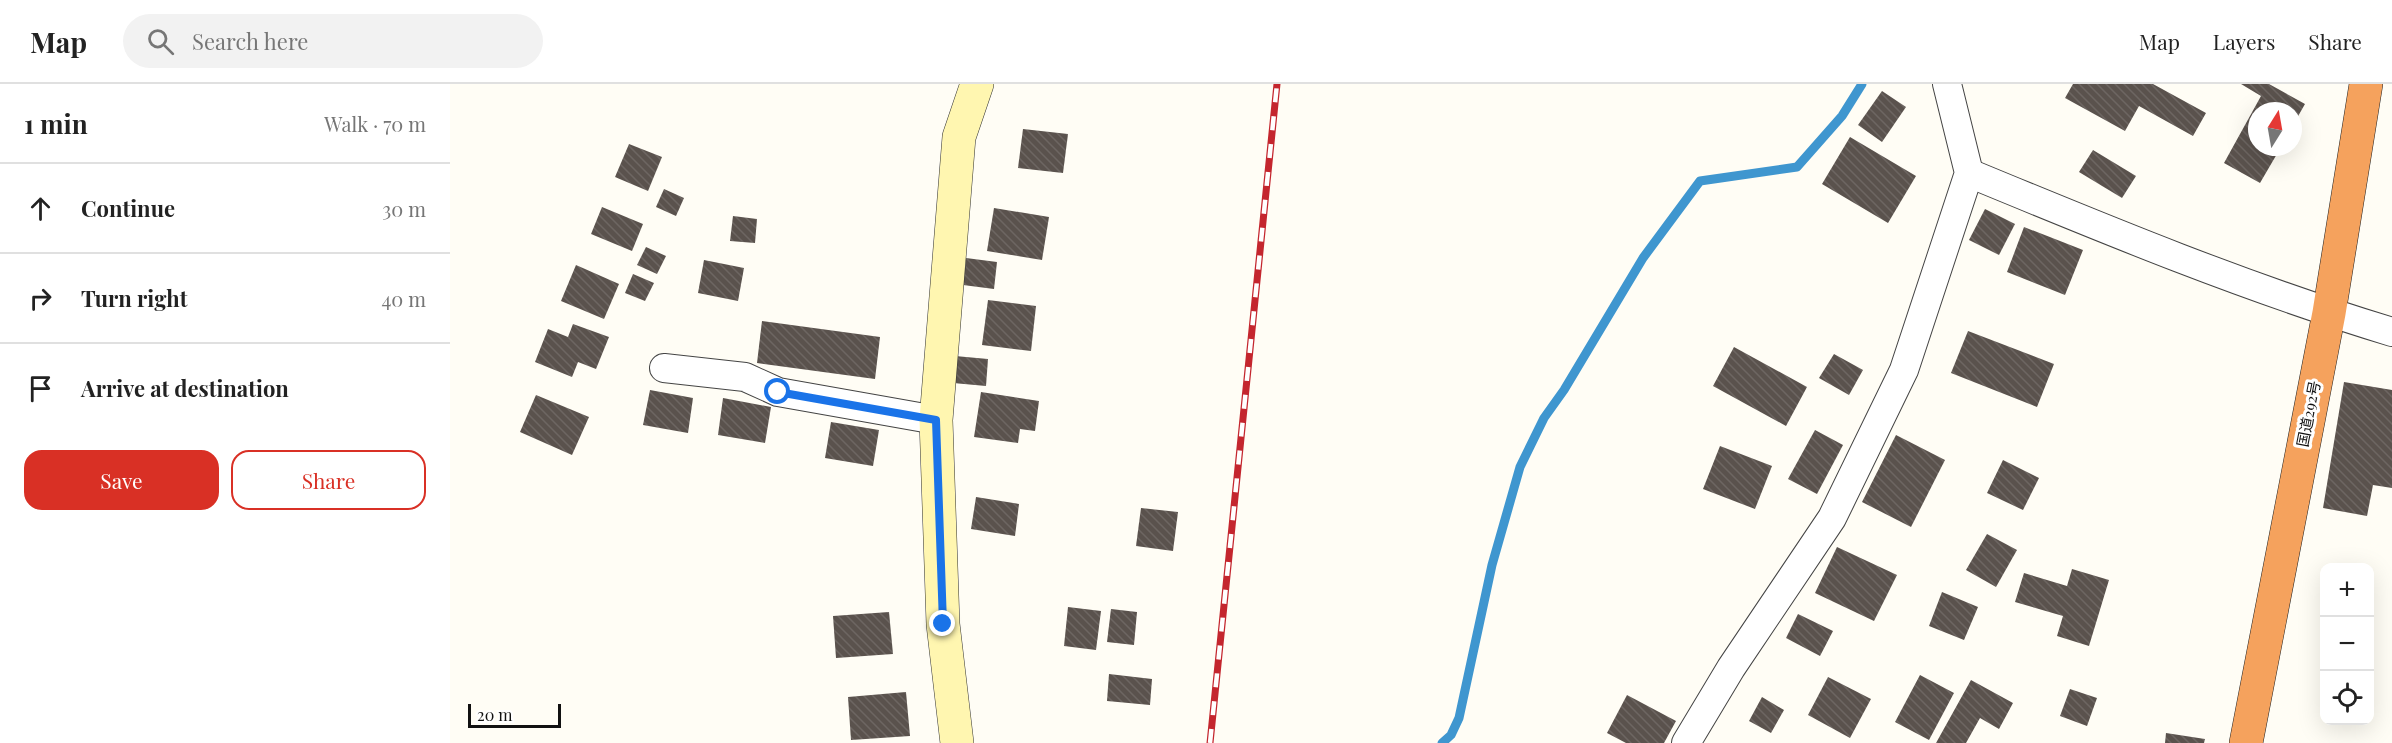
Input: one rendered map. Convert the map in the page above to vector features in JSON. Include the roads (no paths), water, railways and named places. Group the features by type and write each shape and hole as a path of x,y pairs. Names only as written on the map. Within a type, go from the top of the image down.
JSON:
{"highway":[{"name":"国道292号","path":"2246,743 2329,313 2366,84"}],"street":[{"path":"957,743 943,624 936,420 959,137 977,84"},
{"path":"1686,743 1731,668 1832,518 1904,370 1969,173 1947,84"},
{"path":"1969,173 2159,252 2329,313 2392,332"},
{"path":"664,368 745,377 778,392 936,420"}],"waterway":[{"path":"1442,743 1451,735 1459,718 1492,565 1520,467 1544,418 1564,390 1643,258 1700,181 1797,167 1842,116 1862,84"}],"railway":[{"path":"1210,743 1277,84"}]}
